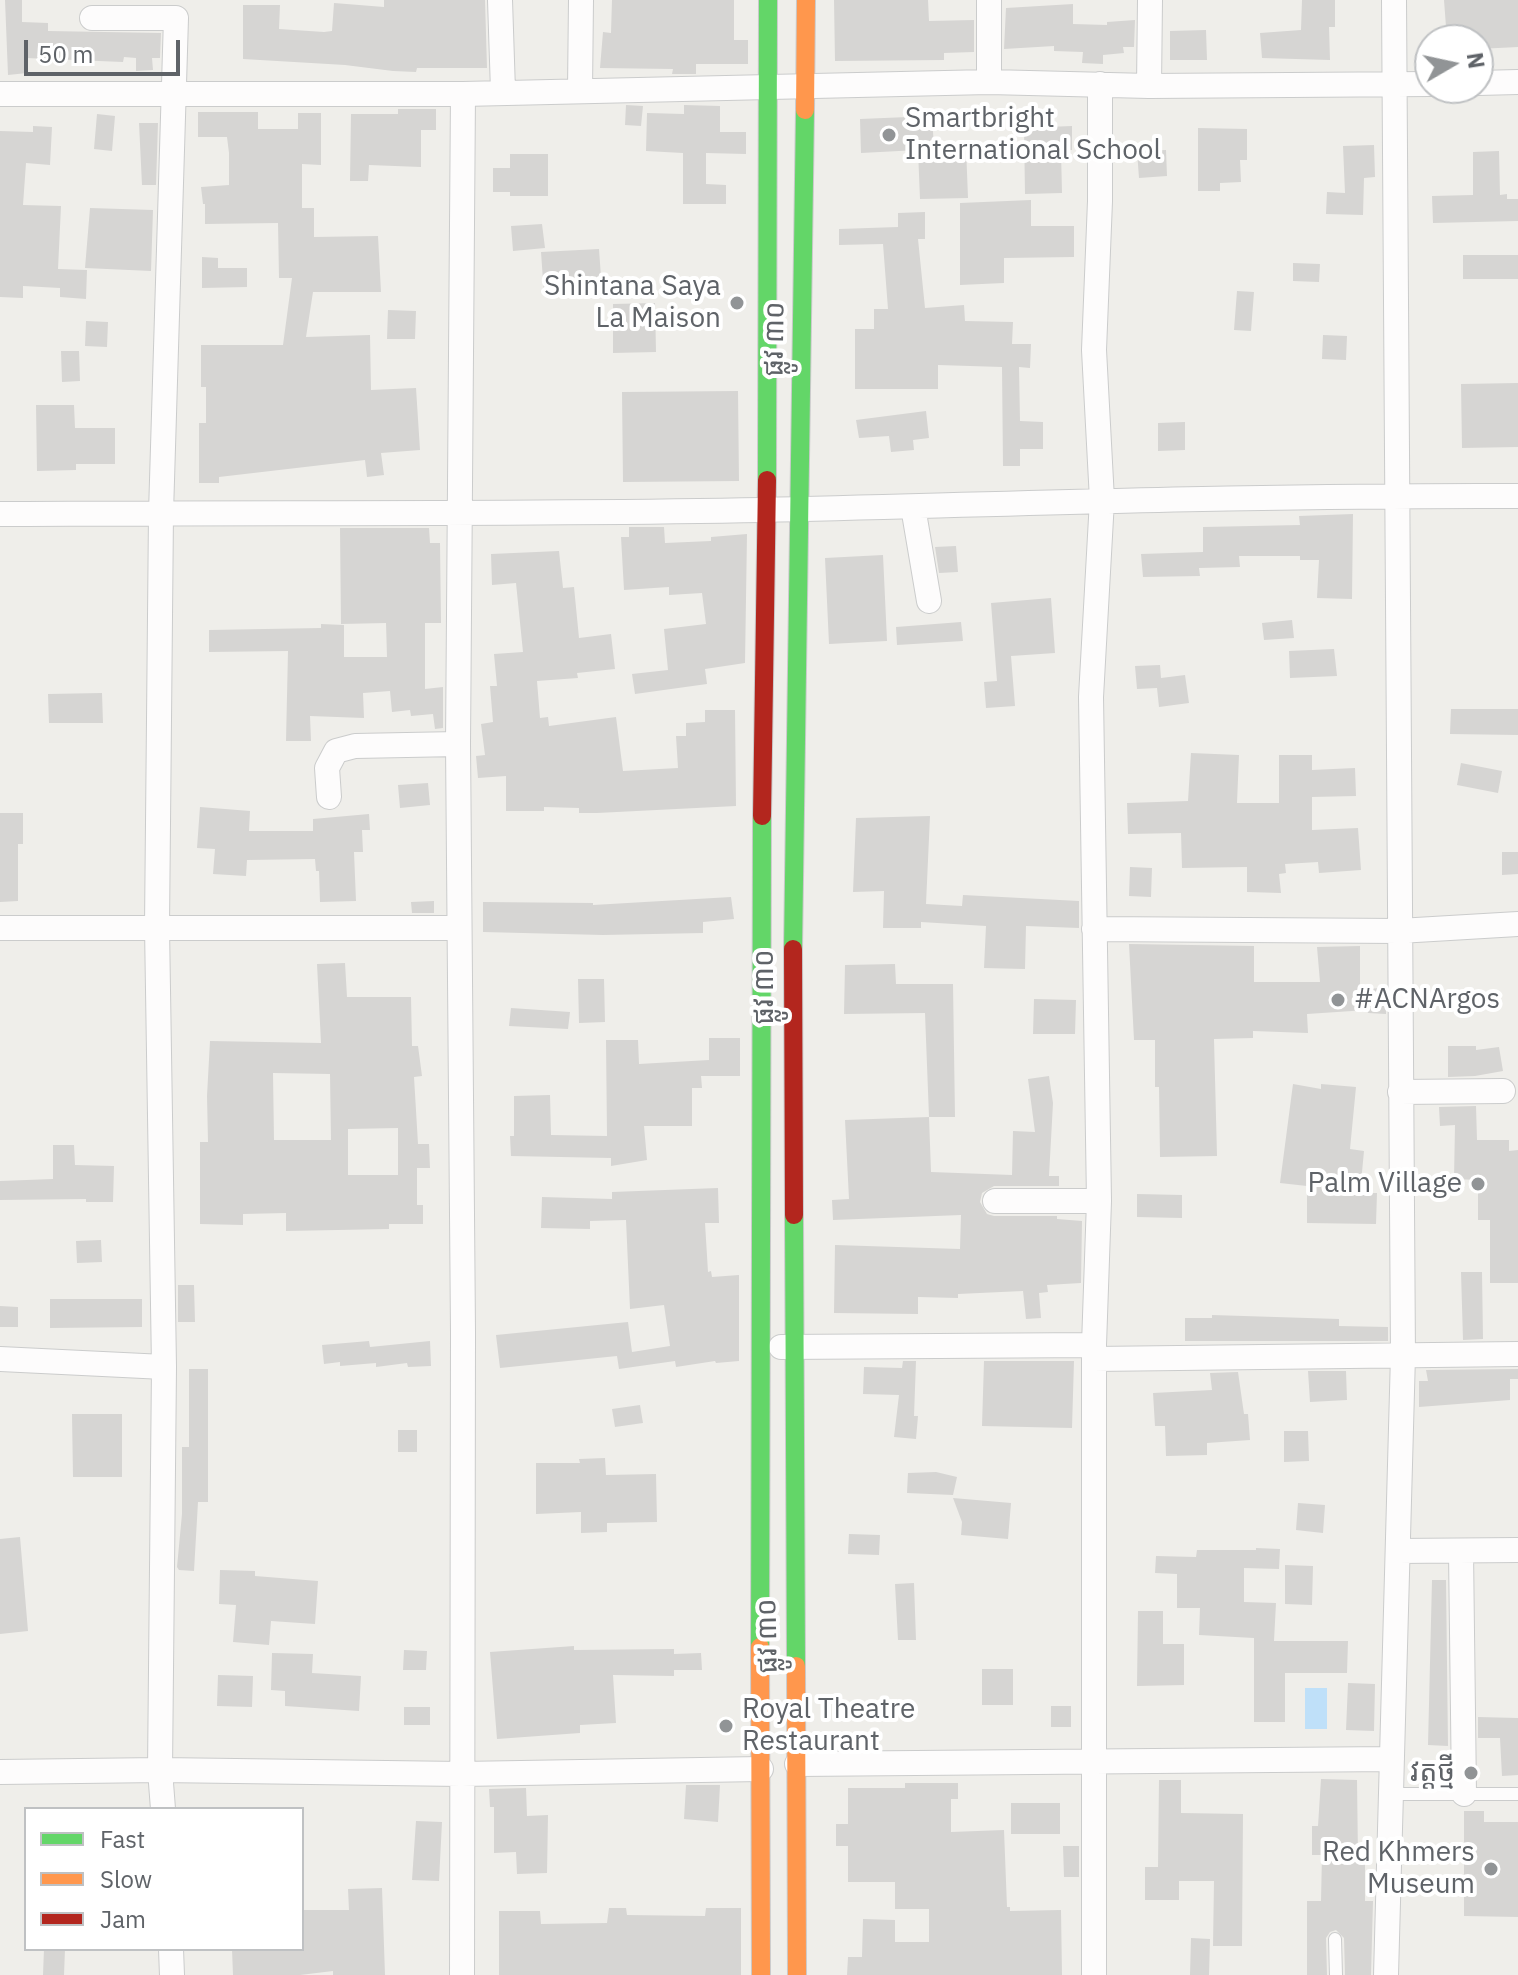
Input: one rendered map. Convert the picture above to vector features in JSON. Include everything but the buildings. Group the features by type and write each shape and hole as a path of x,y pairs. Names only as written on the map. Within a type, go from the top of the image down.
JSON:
{"street":[{"path":"500,0 503,91"},
{"path":"580,90 581,0"},
{"name":"ផ្លូវ ៣០","path":"761,1975 760,945 767,510 768,0"},
{"name":"ផ្លូវ ៣០","path":"797,1975 793,938 806,0"},
{"path":"989,0 989,82"},
{"path":"1149,86 1150,0"},
{"path":"1386,1975 1403,1355 1394,0"},
{"path":"92,18 176,18 161,513 157,927 164,1367 160,1770 163,1807"},
{"path":"0,94 463,94 989,82 1149,86 1414,84"},
{"path":"1494,83 1518,82"},
{"path":"1094,1975 1094,1352 1099,1201 1091,697 1102,500 1094,350 1100,201 1100,84"},
{"path":"462,1975 463,1332 458,928 458,513 463,94"},
{"path":"0,514 767,510 1102,500 1518,496"},
{"path":"913,507 929,601"},
{"path":"329,797 327,768 336,751 355,746 458,744"},
{"path":"1094,929 1399,931 1518,924"},
{"path":"0,928 458,928"},
{"path":"1400,1092 1503,1091"},
{"path":"995,1201 1099,1201"},
{"path":"759,1347 1518,1354"},
{"path":"0,1359 164,1367"},
{"path":"1398,1551 1518,1550"},
{"path":"1461,1551 1464,1794"},
{"path":"797,1764 1392,1759"},
{"path":"0,1772 160,1770 461,1774 761,1769"},
{"path":"171,1951 172,1975"}],"lane":[{"path":"1392,1794 1518,1794"},
{"path":"1335,1939 1336,1975"}],"water":[{"path":"1305,1688 1327,1688 1327,1729 1305,1729"}],"traffic: fast":[{"path":"767,480 768,0"},
{"path":"793,949 805,110"},
{"path":"760,1647 762,816"},
{"path":"794,1215 796,1666"}],"traffic: slow":[{"path":"805,110 806,0"},
{"path":"760,1647 761,1975"},
{"path":"796,1666 797,1975"}],"traffic: jam":[{"path":"762,816 767,480"},
{"path":"793,949 794,1215"}],"place":[{"name":"Smartbright International School","path":"889,135"},
{"name":"Shintana Saya La Maison","path":"737,303"},
{"name":"#ACNArgos","path":"1338,1000"},
{"name":"Palm Village","path":"1478,1184"},
{"name":"Royal Theatre Restaurant","path":"726,1726"},
{"name":"វត្តថ្មី","path":"1471,1773"},
{"name":"Red Khmers Museum","path":"1491,1869"}]}
